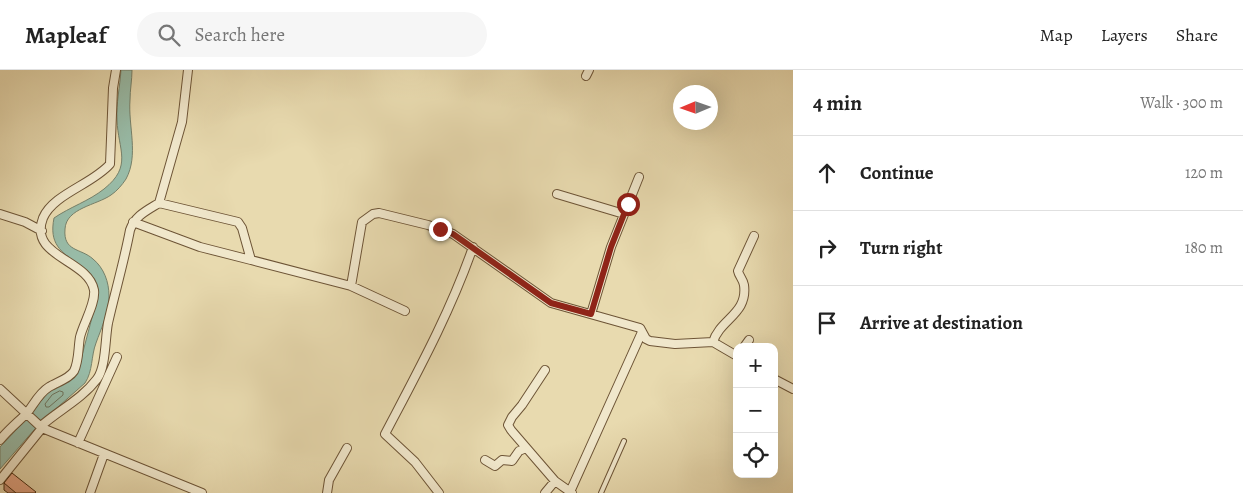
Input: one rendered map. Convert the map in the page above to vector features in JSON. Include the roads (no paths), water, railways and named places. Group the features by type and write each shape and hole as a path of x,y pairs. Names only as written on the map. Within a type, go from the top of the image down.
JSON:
{"street":[{"path":"0,440 27,414 46,389 66,378 75,370 80,338 94,290 87,277 76,266 59,257 46,245 42,237 41,224 47,211 58,200 103,172 110,164 113,88 116,70"},
{"path":"0,480 42,427 55,414 81,396 98,378 102,365 108,324 133,222 139,215 159,203 182,122 188,70"},
{"path":"591,314 606,263 638,176"},
{"path":"557,194 624,214"},
{"path":"159,203 238,222 242,228 251,260"},
{"path":"351,286 362,222 373,214 379,213 428,225 453,234 551,303 640,328 646,339 656,342 675,344 713,342 733,354"},
{"path":"0,214 25,222 42,231"},
{"path":"133,222 200,247 351,286 405,310"},
{"path":"713,342 716,335 738,311 743,302 745,294 744,283 738,271 754,236"},
{"path":"439,493 415,462 385,434 448,313 473,247"},
{"path":"545,370 508,425 555,481 571,493 642,332"},
{"path":"78,443 117,357"},
{"path":"778,381 793,389"},
{"path":"0,389 42,427 202,493"},
{"path":"328,493 329,480 347,448"},
{"path":"485,460 495,466 502,460 512,461 519,451 526,448"},
{"path":"90,493 104,454"},
{"path":"545,493 555,481"}],"lane":[{"path":"601,493 624,441"}],"water":[{"path":"121,70 132,70 130,110 132,160 130,170 126,179 115,192 76,212 67,222 65,229 65,236 70,246 88,255 97,263 103,271 108,286 108,308 94,348 88,378 85,383 41,422 0,469 0,447 32,413 48,391 74,377 80,363 98,295 97,288 91,275 67,256 58,246 53,234 54,218 104,189 113,181 118,173 122,157 117,114"}]}
